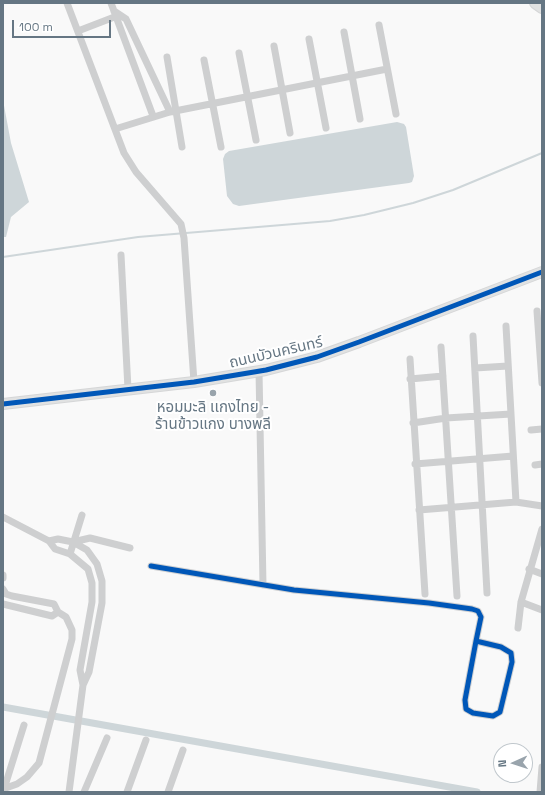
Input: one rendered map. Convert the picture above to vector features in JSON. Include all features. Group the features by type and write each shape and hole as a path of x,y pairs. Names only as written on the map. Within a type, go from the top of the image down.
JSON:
{"street":[{"path":"67,3 129,163 182,224 194,382"},
{"path":"111,3 154,116"},
{"path":"535,3 542,8"},
{"path":"78,31 115,13"},
{"path":"115,13 126,19 173,111"},
{"path":"379,25 396,114"},
{"path":"344,32 360,119"},
{"path":"309,40 326,128"},
{"path":"274,46 290,133"},
{"path":"239,53 256,140"},
{"path":"167,57 173,111 182,147"},
{"path":"204,60 221,147"},
{"path":"115,129 173,111 387,69"},
{"path":"121,255 128,389"},
{"name":"ถนนบัวนครินทร์","path":"3,404 194,382 259,371 317,357 542,272"},
{"path":"537,311 542,382"},
{"path":"506,326 516,502"},
{"path":"473,336 487,593"},
{"path":"442,347 457,596"},
{"path":"410,359 410,380 425,594"},
{"path":"475,368 508,366"},
{"path":"259,371 263,585"},
{"path":"410,380 443,376"},
{"path":"413,423 446,418 511,414"},
{"path":"531,430 542,429"},
{"path":"416,464 513,456"},
{"path":"419,510 516,502 542,506"},
{"path":"70,554 82,515"},
{"path":"3,517 49,541 55,549 70,554 88,569 92,583 92,602 80,670 83,685 78,734 69,792"},
{"path":"518,628 521,602 529,569 541,539 542,529"},
{"path":"74,542 90,538 130,548"},
{"path":"49,541 58,539 74,542 87,550 97,564 102,581 102,603 89,672 83,685"},
{"path":"151,566 317,593 472,609 478,611 481,617 476,641 465,700 466,709 473,713 493,716 500,712 512,662 511,653 502,647 476,641"},
{"path":"529,569 542,574"},
{"path":"3,589 6,594 12,596 54,604 58,612 66,617 70,622 72,630 72,639 39,763 27,777 17,784 4,789"},
{"path":"92,602 102,603"},
{"path":"521,602 542,610"},
{"path":"3,604 52,616 58,612"},
{"path":"4,789 24,725"},
{"path":"84,792 107,738"},
{"path":"127,792 146,740"},
{"path":"168,792 183,750"},
{"path":"540,792 542,767"},
{"path":"16,792 17,784"}],"shaded area":[{"path":"3,100 11,143 29,202 11,217 6,237 3,237"},
{"path":"397,122 404,124 406,127 414,176 412,182 239,206 233,204 227,196 223,159 225,154 229,151"}],"waterway":[{"path":"3,257 138,237 330,221 364,215 413,203 453,190 542,153"},
{"path":"3,707 477,792"}],"cycle path":[{"path":"3,404 194,382 266,370 317,357 542,272"},
{"path":"151,566 294,590 429,603 478,611 481,617 476,641 465,700 466,709 473,713 493,716 500,712 512,662 511,653 501,647 476,641"}],"place":[{"name":"หอมมะลิ เเกงไทย - ร้านข้าวแกง บางพลี","path":"213,393"}]}
